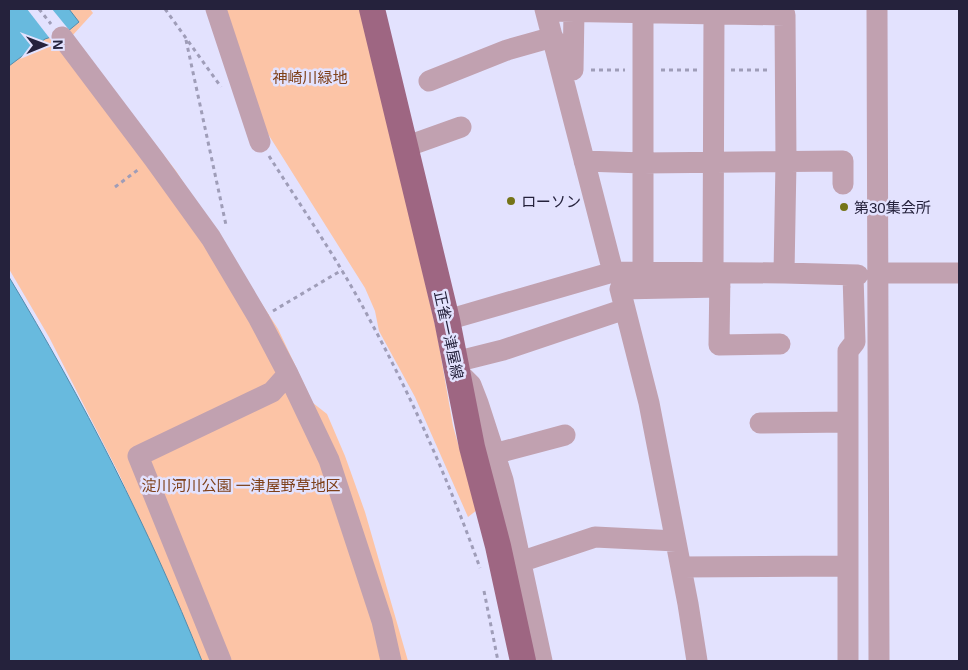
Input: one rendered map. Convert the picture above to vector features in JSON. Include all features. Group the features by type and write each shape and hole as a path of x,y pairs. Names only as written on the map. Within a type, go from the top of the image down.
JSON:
{"main road":[{"name":"正雀一津屋線","path":"372,9 447,320 472,448 498,546 523,661"}],"street":[{"path":"216,9 260,142"},
{"path":"848,661 848,351 855,342 863,274 877,9"},
{"path":"613,272 546,10 643,14 785,15 786,162 784,273"},
{"path":"573,70 574,12"},
{"path":"643,14 643,272"},
{"path":"714,14 714,162 719,345 780,344"},
{"path":"62,37 154,158 211,238 259,319 288,374 329,460 382,621 391,661"},
{"path":"428,81 507,50 553,37"},
{"path":"406,147 461,127"},
{"path":"584,161 644,163 843,161 843,184"},
{"path":"447,320 613,272 718,277"},
{"path":"697,661 649,403 620,289 718,277 784,273 959,273"},
{"path":"863,274 879,661"},
{"path":"542,661 503,480 470,385 456,366 625,309"},
{"path":"221,661 138,456 272,392 288,374"},
{"path":"760,423 848,422"},
{"path":"494,454 565,435"},
{"path":"520,562 595,537 676,541"},
{"path":"681,567 848,566"}],"path":[{"path":"165,9 226,94"},
{"path":"186,38 226,228"},
{"path":"573,70 786,70"},
{"path":"260,142 342,270 373,325 422,425 482,574"},
{"path":"115,187 154,158"},
{"path":"259,319 342,270"},
{"path":"484,590 498,661"}],"green space":[{"name":"淀川河川公園 一津屋野草地区","path":"9,9 90,9 93,13 72,36 176,171 278,329 313,403 327,414 345,456 365,512 408,661 202,661 119,474 49,337 9,269"},
{"name":"神崎川緑地","path":"222,9 362,9 437,334 453,426 477,510 468,517 415,397 379,331 375,311 365,288 251,107"}],"water":[{"path":"9,9 69,9 79,22 67,32 45,39 9,66"},
{"path":"9,277 89,417 160,562 202,661 9,661"}],"pier":[{"path":"27,9 52,9 70,31 63,36 51,40"}],"place":[{"name":"ローソン","path":"511,201"},
{"name":"第30集会所","path":"844,207"}]}
